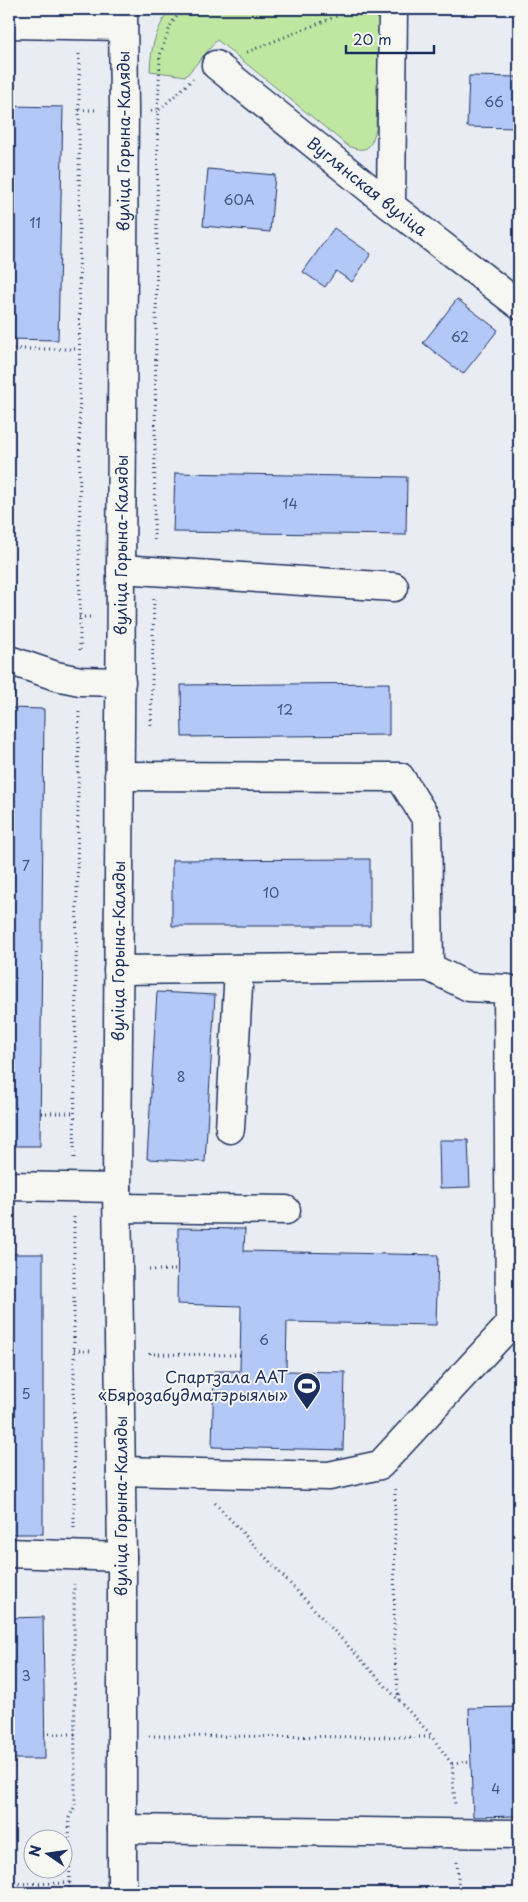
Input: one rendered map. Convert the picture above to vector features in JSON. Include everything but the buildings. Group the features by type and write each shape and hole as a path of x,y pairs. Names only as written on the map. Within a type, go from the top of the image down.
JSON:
{"street":[{"path":"391,206 394,10"},
{"path":"9,24 79,25 123,17"},
{"name":"вуліца Горына-Каляды","path":"122,1893 118,970 124,121 123,17"},
{"name":"Вуглянская вуліца","path":"216,65 391,206 519,305"},
{"path":"121,569 394,587"},
{"path":"9,660 56,676 80,681 121,682"},
{"path":"119,776 400,777 427,820 429,967"},
{"path":"118,970 429,967 469,987 513,989 515,1320 380,1464 329,1476 121,1471"},
{"path":"230,1129 239,969"},
{"path":"9,1186 74,1187 118,1198 286,1210"},
{"path":"9,1553 122,1557"},
{"path":"122,1829 519,1834"}],"path":[{"path":"183,9 171,24 160,55 158,110 198,75 216,65 352,10 394,10"},
{"path":"74,1187 80,681 79,25"},
{"path":"9,349 79,349"},
{"path":"41,1113 74,1113"},
{"path":"149,1261 149,1279"},
{"path":"149,1270 177,1270"},
{"path":"150,1345 150,1354 240,1355"},
{"path":"396,1447 394,1649 399,1701"},
{"path":"186,1472 432,1737 452,1764 459,1893"},
{"path":"44,1734 75,1734"},
{"path":"149,1736 432,1737"},
{"path":"452,1764 471,1762"},
{"path":"9,1884 70,1883"}],"green space":[{"path":"169,9 380,9 376,129 368,147 360,149 348,146 217,40 186,76 150,71 155,38"}],"place":[{"name":"Спартзала ААТ «Бярозабудматэрыялы»","path":"307,1410"}]}
